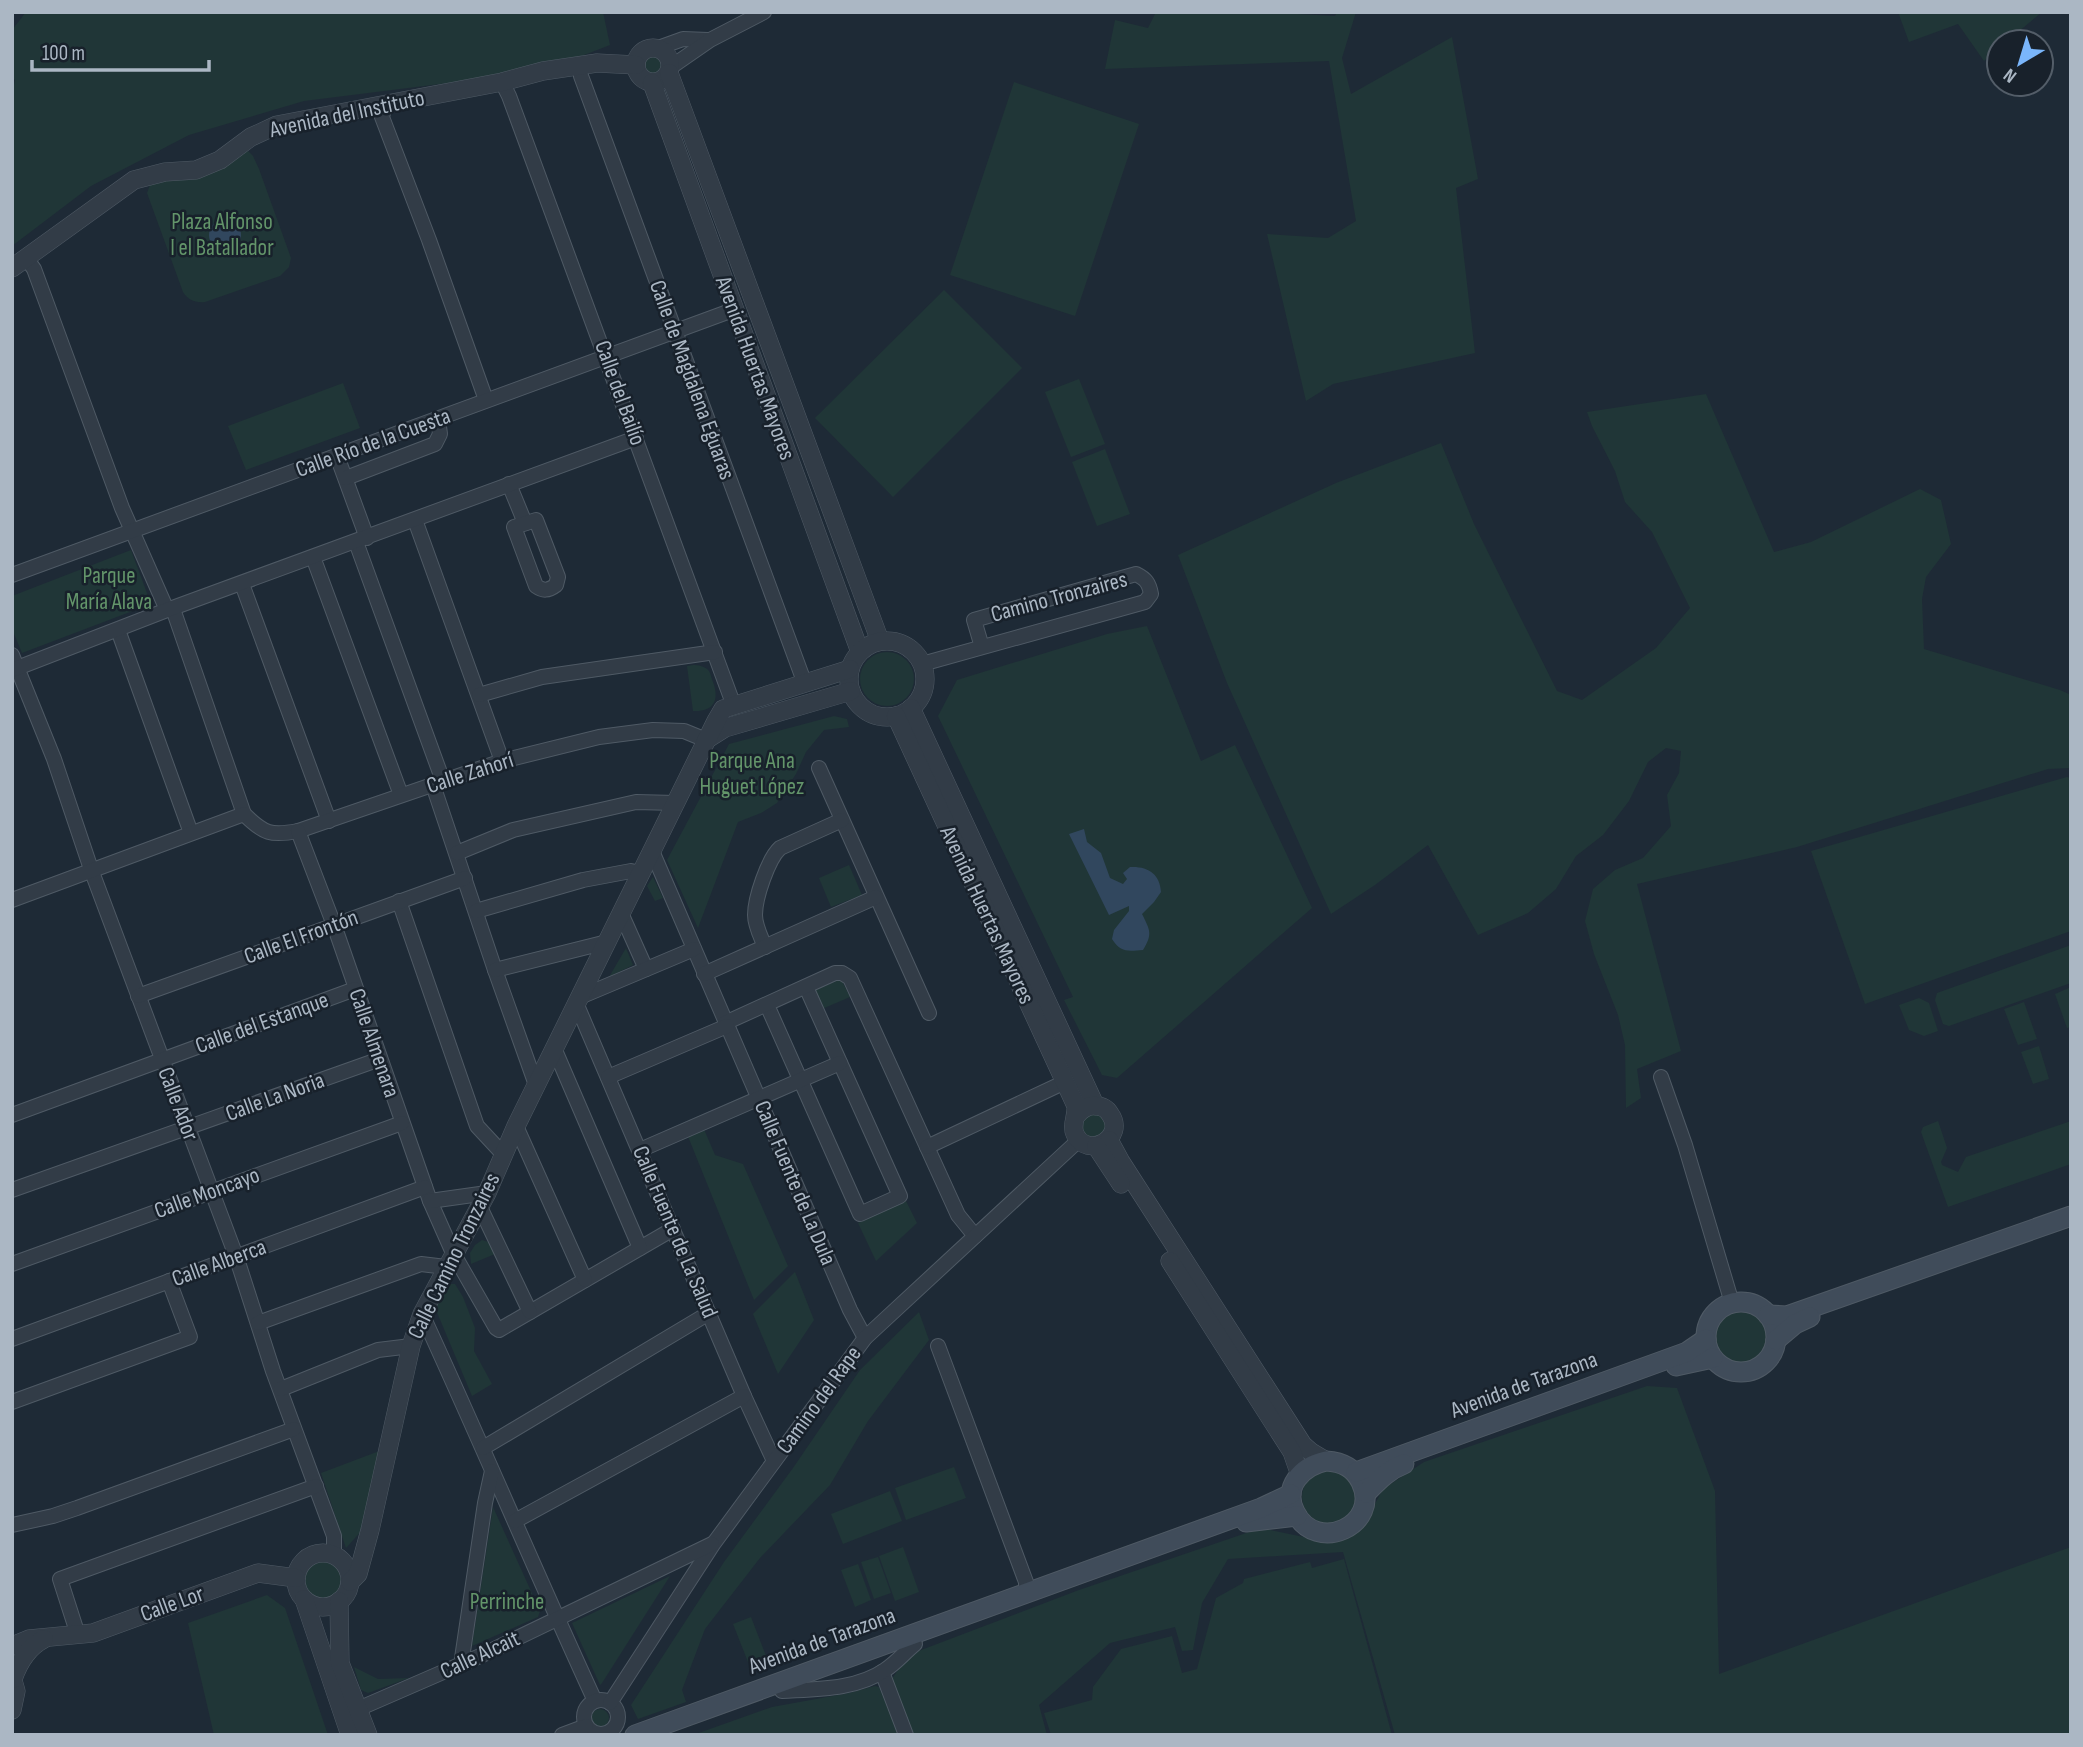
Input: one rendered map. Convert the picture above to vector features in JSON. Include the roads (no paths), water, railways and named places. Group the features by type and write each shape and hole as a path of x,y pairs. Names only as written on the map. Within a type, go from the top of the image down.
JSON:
{"main road":[{"path":"1768,1315 1787,1317 2071,1216"},
{"path":"1776,1340 1795,1324 1819,1314 2071,1223"},
{"path":"1745,1302 1758,1306 1768,1315 1775,1326 1776,1340 1773,1352 1766,1362 1745,1372 1733,1372 1721,1367 1708,1349 1706,1339 1707,1327 1712,1317 1721,1308 1732,1303 1745,1302"},
{"name":"Avenida de Tarazona","path":"1356,1472 1687,1352 1706,1339"},
{"name":"Avenida de Tarazona","path":"1366,1493 1395,1468 1672,1367 1713,1358"},
{"path":"1326,1461 1336,1462 1356,1472 1366,1493 1363,1511 1347,1528 1334,1533 1320,1533 1308,1527 1297,1516 1292,1506 1293,1483 1307,1468 1326,1461"},
{"name":"Avenida de Tarazona","path":"635,1735 1261,1508 1291,1494"},
{"name":"Avenida de Tarazona","path":"661,1735 1240,1524 1297,1516"}],"street":[{"path":"710,40 683,39 643,51 637,57 636,65 640,77 652,83 659,82 670,70 710,40 764,12"},
{"path":"658,48 668,55 670,70"},
{"name":"Avenida del Instituto","path":"19,263 134,180 164,172 196,170 220,160 251,137 276,125 502,82 544,71 597,63 636,65"},
{"name":"Avenida Huertas Mayores","path":"670,70 880,641"},
{"name":"Calle de Magdalena Eguaras","path":"581,76 805,684"},
{"name":"Calle del Bailío","path":"502,82 513,105 734,706"},
{"name":"Avenida Huertas Mayores","path":"652,83 860,652"},
{"path":"385,105 383,117 486,400"},
{"path":"12,900 244,814 170,610 132,532 34,269 19,263"},
{"name":"Calle Río de la Cuesta","path":"12,575 733,310"},
{"path":"346,478 435,444 440,434 438,419"},
{"path":"14,665 29,663 636,438"},
{"path":"337,456 346,478 361,540 438,783 457,853 536,1085"},
{"path":"509,484 525,523"},
{"path":"415,520 502,761"},
{"path":"536,520 558,577 556,585 548,590 536,586 514,527 525,523 536,520"},
{"path":"313,557 401,795"},
{"name":"Camino Tronzaires","path":"922,664 1145,602 1151,594 1150,586 1145,579 1136,575 974,620 982,647"},
{"path":"242,584 329,821"},
{"path":"118,630 191,833"},
{"path":"880,641 905,645 915,653 922,664 924,688 919,699 903,712 874,715 856,701 851,691 850,669 860,652 880,641"},
{"path":"479,695 542,677 715,652"},
{"name":"Calle Ador","path":"14,665 54,759 92,872 236,1256 294,1429 334,1536 337,1556"},
{"path":"706,740 723,709 850,669"},
{"path":"706,740 725,728 851,691"},
{"name":"Avenida Huertas Mayores","path":"903,712 1076,1106 1074,1128 1079,1140"},
{"name":"Avenida Huertas Mayores","path":"903,712 1096,1105 1107,1110 1114,1121 1114,1128 1103,1143"},
{"name":"Calle Zahorí","path":"244,814 258,828 278,835 329,821 502,761 599,737 653,730 684,731 706,740"},
{"name":"Calle Camino Tronzaires","path":"350,1582 358,1574 370,1530 411,1346 422,1314 483,1199 516,1126 706,740"},
{"path":"819,768 929,1013"},
{"path":"457,853 513,830 636,802 676,803"},
{"path":"765,947 756,926 755,912 774,853 842,820"},
{"name":"Calle Almenara","path":"298,831 334,925 450,1260 499,1330 530,1312"},
{"name":"Calle Fuente de La Dula","path":"652,851 850,1310 865,1338"},
{"path":"476,911 583,880 631,871 641,873"},
{"name":"Calle El Frontón","path":"138,996 466,878"},
{"path":"704,974 876,897"},
{"path":"399,901 477,1126 503,1154"},
{"path":"621,913 646,969"},
{"path":"495,970 607,942"},
{"path":"578,1000 694,949"},
{"path":"608,1077 835,973 842,973 850,978 958,1215 975,1236"},
{"path":"767,1004 860,1214 900,1196 806,987"},
{"name":"Calle del Estanque","path":"12,1115 355,989"},
{"name":"Calle Fuente de La Salud","path":"578,1000 608,1077 774,1461"},
{"path":"554,1048 640,1248"},
{"name":"Calle La Noria","path":"12,1190 380,1059"},
{"path":"640,1150 840,1063"},
{"path":"1661,1077 1685,1145 1732,1303"},
{"path":"927,1147 1065,1082"},
{"path":"1077,1115 1085,1108 1096,1105"},
{"name":"Calle Moncayo","path":"12,1264 402,1123"},
{"path":"516,1126 584,1280"},
{"path":"1079,1140 1090,1146 1103,1143"},
{"name":"Camino del Rape","path":"610,1703 714,1543 865,1338 1079,1140"},
{"name":"Avenida Huertas Mayores","path":"1103,1143 1121,1162 1303,1445 1326,1461"},
{"name":"Avenida Huertas Mayores","path":"1103,1143 1292,1452 1300,1475"},
{"name":"Calle Alberca","path":"12,1339 236,1256 428,1194 483,1199"},
{"path":"483,1199 530,1312 673,1229"},
{"path":"258,1323 421,1264 450,1260"},
{"path":"12,1402 190,1337 169,1281"},
{"path":"483,1448 709,1313"},
{"path":"422,1314 595,1701"},
{"path":"281,1389 378,1350 411,1346"},
{"path":"938,1346 1026,1582 1026,1594"},
{"path":"515,1521 744,1396"},
{"path":"12,1525 54,1516 294,1429"},
{"path":"461,1665 492,1471"},
{"path":"78,1635 60,1579 316,1486"},
{"path":"337,1556 370,1530"},
{"name":"Calle Alcait","path":"358,1709 461,1665 714,1543"},
{"path":"304,1599 321,1607 331,1606 345,1596 350,1582 348,1569 337,1556 317,1553 309,1556 302,1562 296,1578 350,1735"},
{"name":"Calle Lor","path":"12,1646 24,1640 93,1633 258,1573 296,1578"},
{"path":"339,1601 340,1663 368,1735"},
{"path":"12,1710 16,1691 13,1678 18,1666 27,1652 48,1637"},
{"name":"Avenida de Tarazona","path":"782,1691 838,1687 866,1680 882,1672 915,1644"},
{"path":"882,1672 906,1735"},
{"path":"589,1730 585,1712 595,1701 606,1701 617,1712 628,1735"},
{"path":"562,1735 589,1730 600,1734 611,1731 618,1717"}],"water":[{"path":"225,219 237,223 241,235 237,247 225,251 213,247 209,235 213,223"},
{"path":"1084,829 1087,842 1101,853 1110,878 1123,884 1127,879 1123,873 1130,867 1136,867 1152,872 1158,880 1161,892 1142,914 1149,932 1143,950 1125,950 1112,939 1114,930 1129,911 1129,906 1109,915 1069,834"}],"park label":[{"name":"Plaza Alfonso I el Batallador","path":"222,235"},
{"name":"Parque María Alava","path":"109,589"},
{"name":"Parque Ana Huguet López","path":"752,774"},
{"name":"Perrinche","path":"507,1602"}]}
